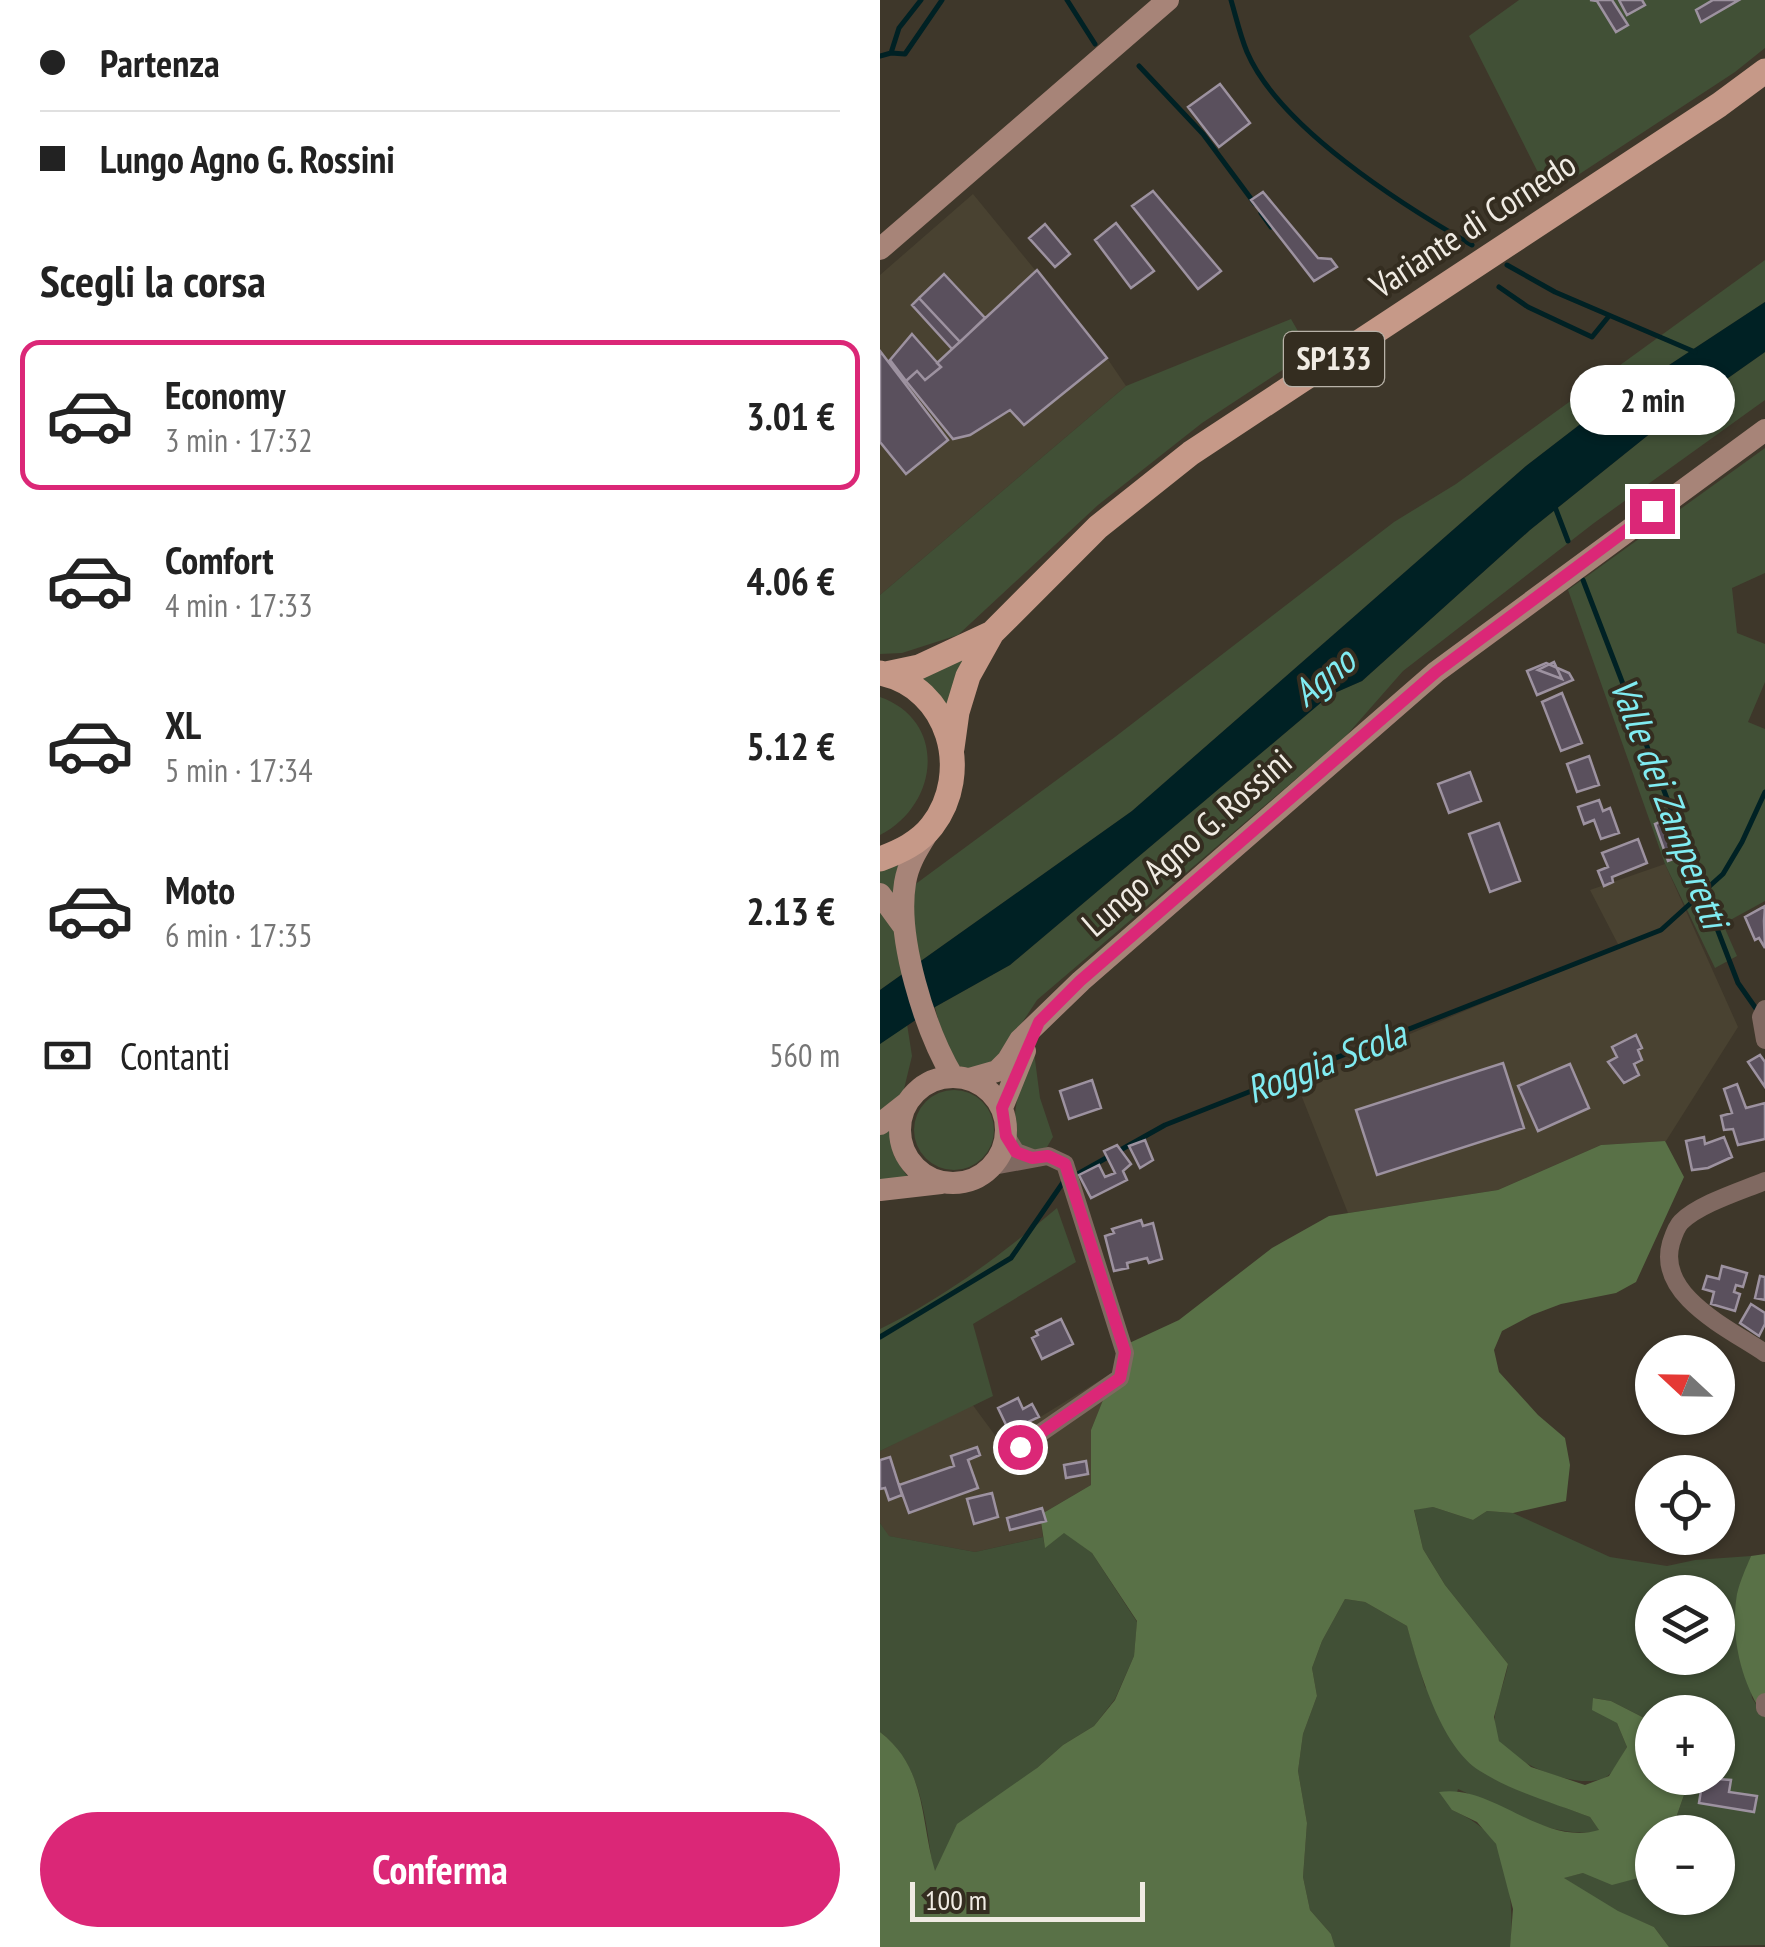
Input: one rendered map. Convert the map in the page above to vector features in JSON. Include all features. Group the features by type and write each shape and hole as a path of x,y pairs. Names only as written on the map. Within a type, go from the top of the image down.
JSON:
{"main road":[{"path":"880,249 1168,0"},
{"name":"Variante di Cornedo","path":"992,632 1098,527 1191,453 1765,72"},
{"name":"Lungo Agno G. Rossini","path":"880,1124 928,1083 996,1072 1020,1040 1080,981 1436,672 1765,430"},
{"name":"SP133","path":"883,673 919,667 992,632"},
{"name":"SP133","path":"930,829 950,791 956,712 968,676 992,632"},
{"name":"SP133","path":"883,673 910,684 930,702 944,723 952,748"},
{"path":"880,859 908,848 930,829"},
{"path":"930,829 911,859 904,886 905,930 931,1055 900,1134 913,1166 926,1177 943,1183"},
{"path":"880,894 905,930"},
{"name":"Lungo Agno G. Rossini","path":"1002,1108 1039,1022"},
{"path":"880,1190 978,1178 993,1166 1003,1150 1006,1136 1002,1108 983,1086 961,1078 931,1055"}],"street":[{"path":"1765,1009 1761,1017 1765,1040"},
{"path":"1006,1136 1016,1152 1032,1158"},
{"path":"993,1166 1048,1156 1065,1164 1125,1352 1120,1378 1020,1447"},
{"path":"1765,1181 1717,1201 1681,1222 1668,1255 1672,1276 1692,1303 1765,1353"}],"shaded area":[{"path":"973,194 1126,386 880,595 880,275"},
{"path":"1665,864 1738,1027 1666,1141 1601,1145 1498,1190 1348,1213 1296,1082 1619,946 1590,890"},
{"path":"1115,1371 1091,1430 1091,1485 1040,1515 1043,1537 975,1552 888,1536 880,1523 880,1451 972,1404 1000,1442"}],"green space":[{"path":"1519,0 1765,0 1765,48 1735,72 1549,194 1469,36"},
{"path":"1765,260 1765,302 1587,419 1526,466 1132,811 880,990 880,869 900,861 898,897 1115,737 1394,522 1456,484"},
{"path":"1291,319 1310,352 1202,423 1098,505 958,635 902,653 880,654 880,595 1126,386"},
{"path":"1765,352 1765,400 1594,523 1403,671 1345,737 1037,1000 999,1058 979,1070 957,1066 945,1048 935,1007 1010,965 1330,695 1362,681 1530,530 1657,428"},
{"path":"1765,448 1765,573 1732,588 1737,633 1765,644 1765,682 1748,722 1765,729 1765,901 1723,924 1737,956 1715,968 1665,864 1568,590"},
{"path":"970,649 946,708 911,674"},
{"path":"880,697 902,709 917,724 928,764 914,804 900,821 880,835"},
{"path":"907,1024 912,1056 903,1093 880,1111 880,1044"},
{"path":"1034,1052 1040,1098 1053,1137 1047,1147 1038,1151 1018,1144 1015,1120 1021,1086"},
{"path":"954,1090 969,1093 982,1102 991,1115 991,1145 982,1158 969,1167 954,1170 939,1167 926,1158 917,1145 914,1130 917,1115 926,1102 939,1093"},
{"path":"888,1126 894,1156 909,1179 880,1181 880,1133"},
{"path":"1665,1141 1684,1177 1636,1282 1616,1293 1561,1304 1532,1315 1502,1331 1494,1350 1499,1372 1565,1438 1570,1465 1566,1501 1513,1513 1487,1511 1473,1520 1433,1507 1414,1510 1423,1549 1445,1585 1508,1664 1494,1717 1499,1741 1531,1767 1585,1785 1609,1776 1627,1747 1617,1723 1592,1710 1593,1698 1611,1701 1635,1713 1635,1795 1684,1795 1677,1815 1635,1815 1635,1879 1612,1885 1583,1873 1564,1878 1618,1911 1654,1927 1669,1947 1510,1947 1513,1909 1496,1844 1477,1822 1452,1810 1439,1792 1479,1797 1558,1830 1599,1830 1590,1817 1505,1785 1466,1759 1453,1744 1433,1705 1407,1626 1365,1602 1345,1599 1312,1668 1317,1696 1303,1734 1298,1771 1307,1823 1303,1877 1310,1910 1331,1934 1335,1947 880,1947 880,1732 895,1746 914,1778 935,1871 957,1824 1094,1726 1115,1700 1134,1656 1137,1621 1092,1553 1064,1533 1045,1548 1040,1515 1091,1485 1091,1430 1125,1345 1179,1320 1272,1248 1329,1216 1498,1190 1601,1145"},
{"path":"1057,1208 1076,1262 973,1324 993,1396 880,1451 880,1329 972,1274"},
{"path":"1433,1507 1473,1520 1487,1511 1513,1513 1610,1557 1667,1566 1751,1556 1737,1595 1752,1698 1765,1718 1765,1945 1669,1947 1654,1927 1618,1912 1563,1878 1583,1873 1635,1877 1635,1915 1735,1915 1735,1815 1677,1815 1684,1795 1735,1795 1735,1695 1635,1695 1635,1713 1611,1701 1594,1698 1617,1723 1627,1747 1610,1774 1585,1781 1534,1768 1507,1750 1496,1732 1495,1713 1508,1664 1445,1585 1423,1549 1414,1509"},
{"path":"880,1523 889,1536 975,1552 1043,1537 1045,1547 1064,1532 1092,1553 1137,1622 1134,1656 1115,1699 1094,1726 1063,1745 1037,1768 934,1874 925,1816 914,1778 895,1746 880,1732"},
{"path":"1765,1554 1765,1718 1744,1674 1736,1643 1737,1594 1751,1556"},
{"path":"1345,1599 1365,1602 1407,1626 1425,1687 1553,1803 1590,1817 1600,1831 1582,1833 1545,1827 1458,1789 1452,1810 1482,1828 1501,1855 1510,1895 1510,1947 1335,1947 1331,1934 1310,1910 1303,1877 1307,1823 1298,1771 1303,1734 1317,1696 1312,1668"}],"water":[{"name":"Agno","path":"1765,302 1765,352 1657,428 1530,530 1362,681 1330,695 1010,965 935,1007 880,1044 880,990 1132,811 1526,466 1587,419"}],"building":[{"path":"1590,0 1612,0 1628,25 1616,32 1597,1"},
{"path":"1619,0 1642,0 1645,5 1627,15"},
{"path":"1713,0 1739,0 1701,22 1696,10"},
{"path":"1220,84 1250,123 1219,147 1188,107"},
{"path":"1153,191 1221,271 1198,289 1132,206"},
{"path":"1263,192 1318,258 1331,259 1337,267 1314,281 1251,200"},
{"path":"1116,223 1154,271 1131,288 1095,240"},
{"path":"1045,224 1070,254 1055,267 1029,238"},
{"path":"1037,270 1107,358 1024,425 1010,410 970,435 953,439 906,381 917,371 925,380 941,367 937,363"},
{"path":"944,274 985,318 960,342 919,298"},
{"path":"919,298 960,342 952,349 912,305"},
{"path":"912,334 941,367 925,380 917,371 906,381 890,360"},
{"path":"880,351 948,440 906,474 880,442"},
{"path":"1554,662 1562,679 1538,670"},
{"path":"1546,663 1569,673 1573,680 1537,695 1527,671"},
{"path":"1562,693 1582,743 1561,751 1542,702"},
{"path":"1589,756 1599,785 1577,792 1567,764"},
{"path":"1470,772 1481,801 1449,813 1438,784"},
{"path":"1599,800 1603,811 1610,808 1619,833 1601,839 1594,820 1584,824 1578,807"},
{"path":"1665,820 1679,857 1668,861 1655,824"},
{"path":"1499,823 1520,881 1490,892 1469,834"},
{"path":"1638,839 1647,863 1612,877 1613,882 1604,886 1598,871 1608,867 1602,853"},
{"path":"1765,906 1765,948 1759,938 1755,940 1745,917"},
{"path":"1636,1035 1642,1048 1638,1050 1642,1060 1634,1064 1639,1075 1624,1083 1608,1062 1617,1057 1612,1047"},
{"path":"1760,1055 1765,1062 1765,1087 1748,1062"},
{"path":"1503,1063 1524,1128 1377,1175 1356,1110"},
{"path":"1570,1064 1589,1108 1538,1131 1518,1086"},
{"path":"1092,1080 1101,1108 1069,1119 1060,1091"},
{"path":"1737,1084 1746,1108 1765,1103 1765,1139 1738,1145 1733,1129 1724,1130 1721,1116 1732,1113 1724,1089"},
{"path":"1704,1137 1705,1144 1724,1137 1732,1157 1708,1168 1692,1170 1686,1141"},
{"path":"1145,1140 1153,1160 1140,1168 1129,1146"},
{"path":"1117,1145 1131,1164 1123,1171 1127,1180 1091,1198 1079,1175 1099,1165 1105,1177 1115,1173 1104,1151"},
{"path":"1141,1220 1143,1226 1153,1223 1162,1259 1127,1263 1128,1268 1114,1271 1105,1236 1114,1233 1112,1229"},
{"path":"1722,1266 1747,1273 1743,1287 1736,1285 1734,1292 1740,1294 1735,1311 1711,1304 1714,1292 1703,1289 1707,1276 1719,1279"},
{"path":"1760,1276 1765,1277 1765,1300 1755,1298"},
{"path":"1751,1304 1765,1313 1759,1336 1740,1323"},
{"path":"1061,1319 1073,1344 1042,1359 1032,1338 1038,1335 1036,1331"},
{"path":"1018,1398 1023,1409 1032,1404 1039,1417 1009,1431 998,1408"},
{"path":"977,1447 980,1455 968,1460 978,1488 909,1513 899,1485 954,1466 951,1456"},
{"path":"890,1457 902,1495 889,1500 885,1488 880,1489 880,1460"},
{"path":"1086,1461 1088,1474 1066,1478 1064,1465"},
{"path":"992,1493 998,1517 974,1524 967,1499"},
{"path":"1042,1508 1046,1521 1010,1530 1007,1518"},
{"path":"1700,1795 1757,1796 1754,1812 1699,1803"}],"waterway":[{"path":"880,56 891,53 899,28 921,0"},
{"path":"891,53 905,54 942,0"},
{"path":"1067,0 1095,44"},
{"path":"1231,0 1247,52 1286,108 1345,162 1472,245"},
{"path":"1139,66 1203,134 1255,204"},
{"path":"1261,213 1271,227"},
{"path":"1507,265 1555,292 1695,352"},
{"path":"1499,287 1528,307 1592,337 1609,316"},
{"name":"Valle dei Zamperetti","path":"1555,507 1568,541"},
{"name":"Valle dei Zamperetti","path":"1583,580 1738,983 1757,1010"},
{"name":"Roggia Scola","path":"1074,1176 1165,1125 1661,930 1723,874 1765,792"},
{"name":"Roggia Scola","path":"880,1337 1011,1258 1064,1181"}],"route":[{"path":"1020,1447 1120,1378 1125,1352 1065,1164 1048,1156 1032,1158 1016,1152 1006,1136 1002,1108 1039,1022 1080,981 1436,672 1652,511"}]}
